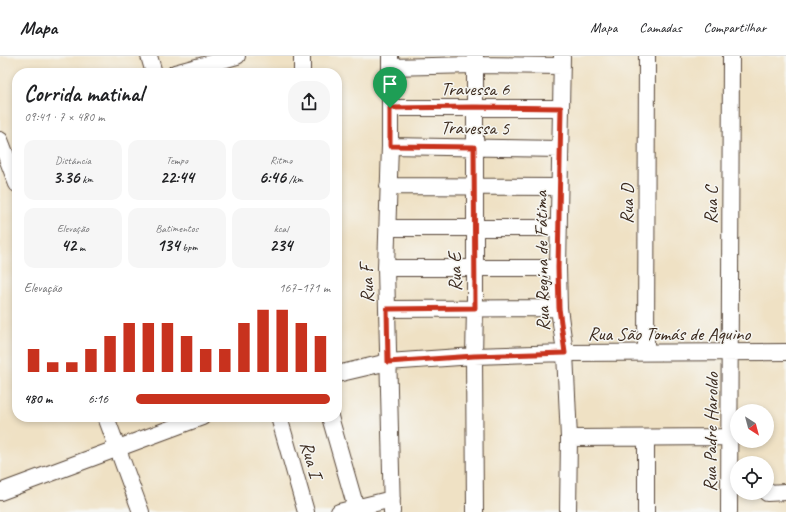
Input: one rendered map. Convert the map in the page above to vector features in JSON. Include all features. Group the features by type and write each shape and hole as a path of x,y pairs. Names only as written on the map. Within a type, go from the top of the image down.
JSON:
{"street":[{"path":"149,56 153,68"},
{"path":"193,68 237,56"},
{"path":"302,56 302,68"},
{"name":"Rua D","path":"646,352 647,56"},
{"name":"Rua C","path":"731,56 731,353"},
{"name":"Rua E","path":"474,61 475,512"},
{"path":"390,62 562,61"},
{"name":"Rua Regina de Fátima","path":"562,61 558,268 559,308 565,353 569,438 568,512"},
{"name":"Rua F","path":"390,62 390,146 386,228 386,268 392,506"},
{"name":"Travessa 6","path":"390,108 561,108"},
{"path":"0,140 12,171"},
{"name":"Travessa 5","path":"390,146 560,149"},
{"path":"388,186 475,188 559,187"},
{"path":"386,228 559,228"},
{"path":"386,268 558,268"},
{"path":"387,309 559,308"},
{"name":"Rua São Tomás de Aquino","path":"342,373 388,362 474,356 565,353 786,352"},
{"name":"Rua Padre Haroldo","path":"729,512 731,353"},
{"path":"108,422 141,512"},
{"path":"0,492 188,422"},
{"name":"Rua I","path":"280,422 306,512"},
{"path":"331,422 356,508"},
{"path":"569,438 729,438"},
{"path":"646,438 646,512"},
{"path":"774,492 786,492"},
{"path":"339,512 356,508 392,506"}],"route":[{"path":"390,108 561,108 558,268 559,308 565,353 474,356 388,362 387,309 475,308 474,147 390,146 390,108"}]}
